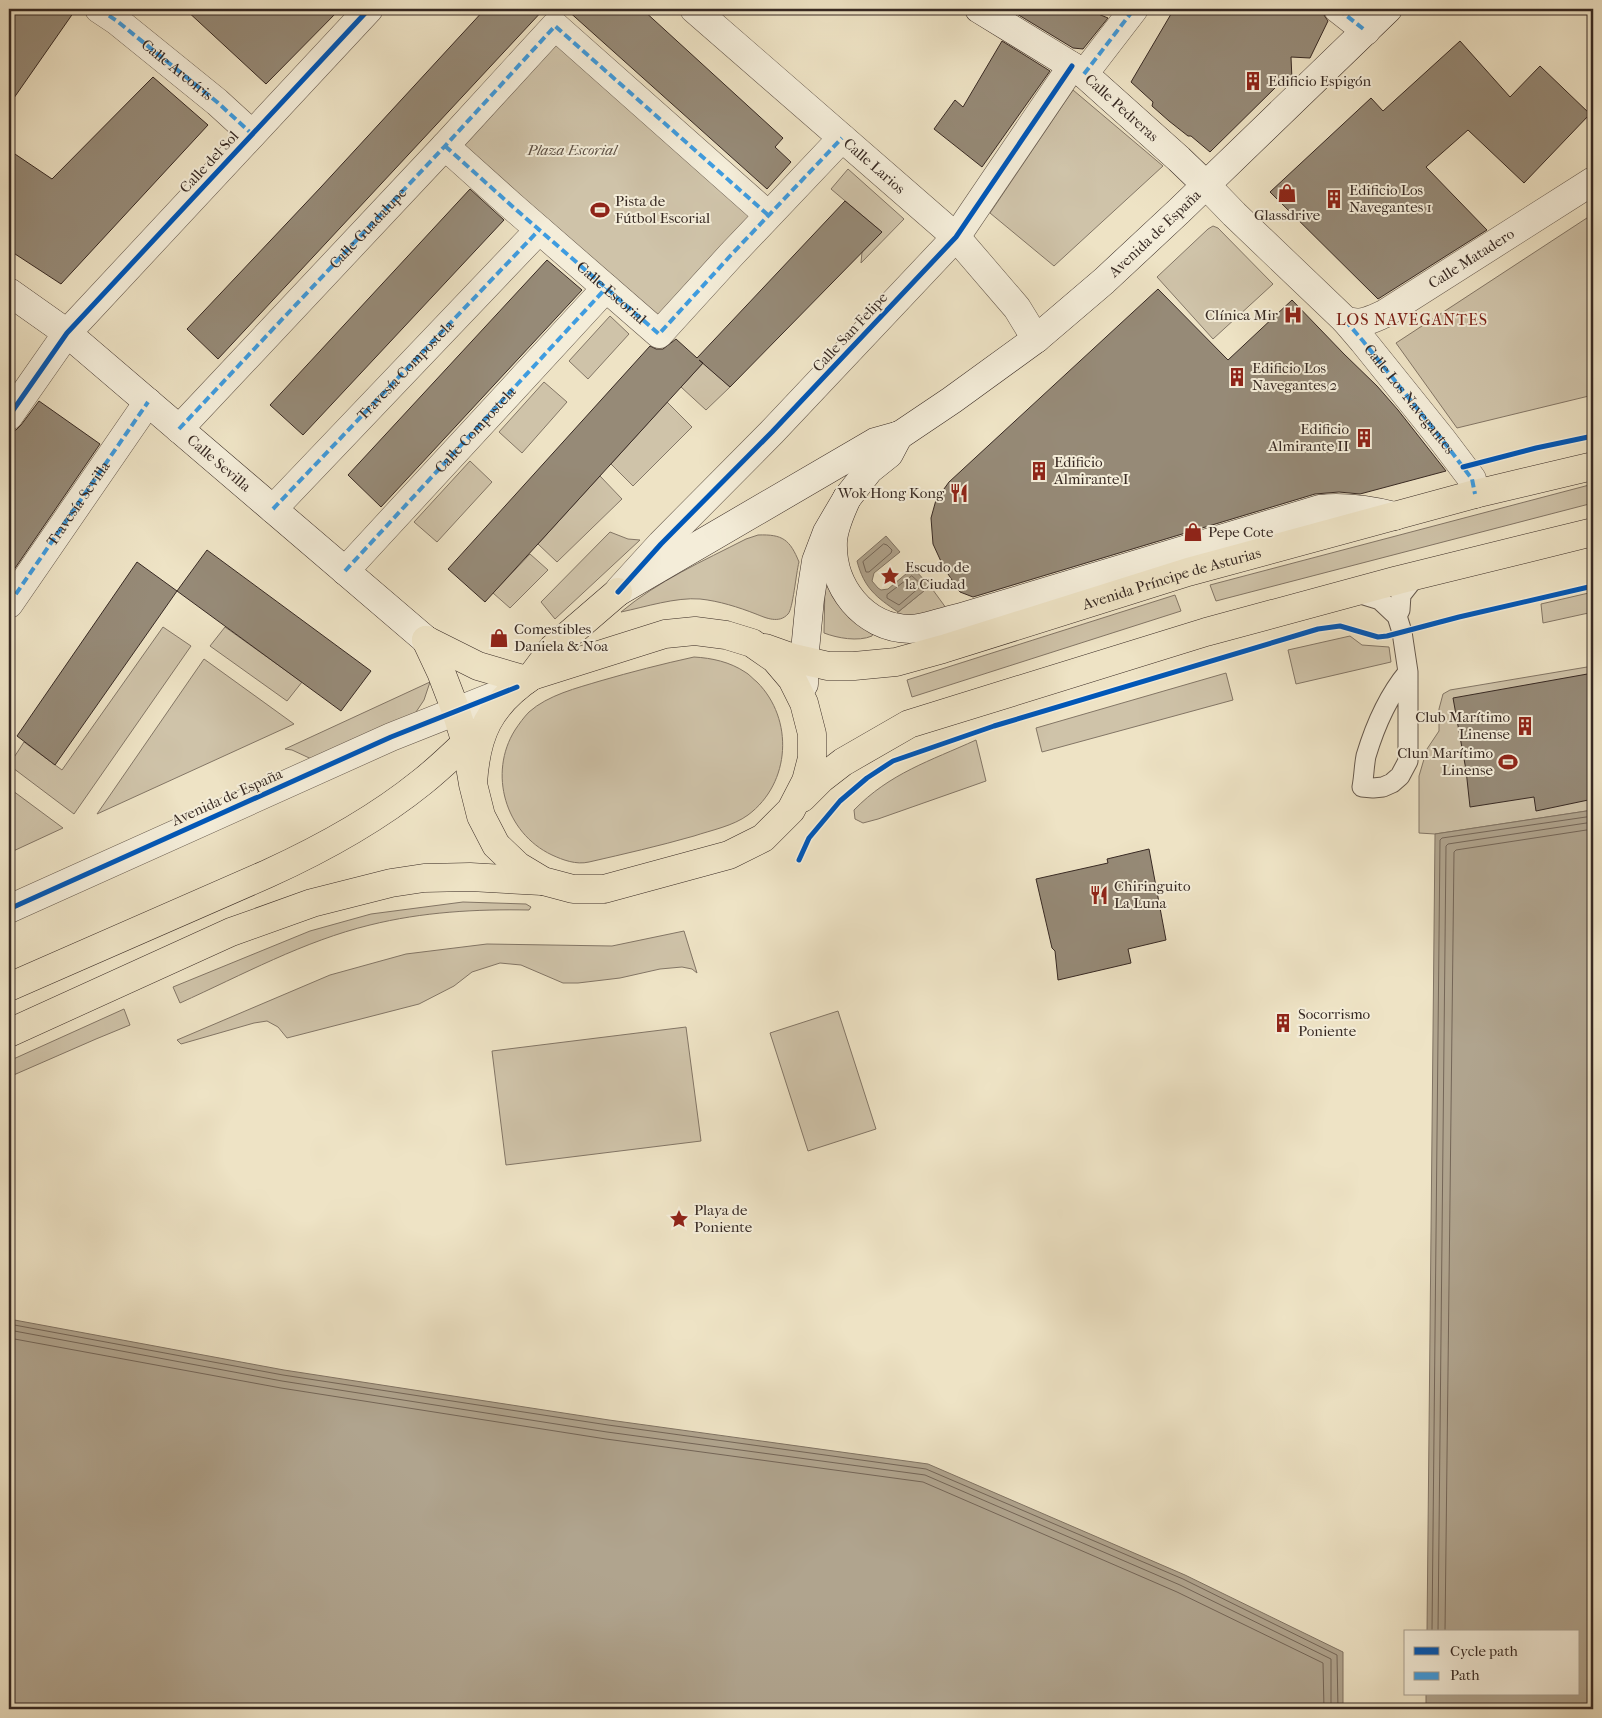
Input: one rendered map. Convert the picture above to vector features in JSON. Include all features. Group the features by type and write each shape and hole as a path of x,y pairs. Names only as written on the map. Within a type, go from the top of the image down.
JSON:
{"highway":[{"name":"Avenida Príncipe de Asturias","path":"525,681 665,634 695,631 726,635 804,661 828,666 854,666 896,662 1188,572 1475,494 1593,466"},
{"path":"9,1033 231,932 312,903 391,883 424,878 470,877 543,881 573,889 604,889 729,855 763,838 821,778 843,762 909,724 1206,632 1354,592 1593,532"},
{"path":"9,987 300,859 378,814 422,782 466,743 486,723 503,698 525,681 552,648 618,592"},
{"path":"426,640 478,666 525,681"},
{"path":"426,640 442,672 466,743 480,816 496,845 518,866 543,881"},
{"path":"752,643 775,659 792,679 804,703 812,734 812,758 806,781 791,810"},
{"path":"473,784 476,755 486,723"}],"street":[{"name":"Calle Arcoíris","path":"99,9 217,102 252,134"},
{"name":"Calle del Sol","path":"9,416 67,333 369,9"},
{"name":"Calle Larios","path":"694,9 956,237 1017,308 1036,339"},
{"name":"Calle Pedreras","path":"979,9 1078,70 1206,185"},
{"name":"Calle San Felipe","path":"618,592 661,544 772,432 956,237 1078,70 1134,9"},
{"path":"1338,9 1366,31"},
{"name":"Avenida de España","path":"900,435 1036,339 1104,281 1388,9"},
{"name":"Calle Guadalupe","path":"179,429 555,26 768,215"},
{"name":"Calle Escorial","path":"445,146 659,334 768,215 842,138"},
{"name":"Calle Matadero","path":"1345,320 1358,324 1384,314 1593,181"},
{"name":"Calle Los Navegantes","path":"1206,185 1345,320 1472,479 1475,494"},
{"name":"Travesía Compostela","path":"273,509 539,230"},
{"name":"Calle Compostela","path":"345,571 606,288"},
{"name":"Calle Sevilla","path":"9,292 67,333 426,640"},
{"name":"Travesía Sevilla","path":"9,604 148,402"},
{"path":"618,592 875,442 900,435"},
{"path":"804,703 804,661 816,561 827,532 847,498 870,470 888,454 900,435"},
{"path":"847,498 840,513 833,541 838,577 844,590 857,607 875,620 910,629 962,617 1320,509 1367,509 1396,516"},
{"name":"Avenida de España","path":"9,909 391,737 525,681"}],"lane":[{"path":"1397,616 1400,610 1401,594 1404,589 1412,581 1424,574"},
{"path":"1354,592 1380,600 1397,616 1402,632 1408,672 1408,761 1400,776 1392,783 1373,788 1362,788 1366,758 1378,723 1397,686 1408,672"}],"green space":[{"name":"Plaza Escorial","path":"555,26 768,215 659,334 445,146"},
{"path":"1073,90 1163,166 1054,266 990,213"},
{"path":"848,169 904,219 861,263 862,252 882,232 831,189"},
{"path":"1593,214 1593,395 1457,428 1396,343"},
{"path":"1213,226 1218,228 1273,284 1213,339 1157,277"},
{"path":"610,316 629,334 588,379 569,361"},
{"path":"703,363 730,387 706,410 681,387"},
{"path":"544,382 567,402 522,453 499,432"},
{"path":"667,402 692,427 633,486 611,464"},
{"path":"470,461 492,482 437,542 414,522"},
{"path":"600,476 622,499 557,562 538,544"},
{"path":"1593,484 1593,503 1216,601 1210,585"},
{"path":"610,532 628,539 640,540 555,619 541,602"},
{"path":"758,535 780,537 789,544 799,562 790,611 781,619 768,618 714,601 700,599 671,601 621,612 681,572 746,539"},
{"path":"530,554 548,570 510,608 493,593"},
{"path":"825,582 835,599 873,633 872,636 848,639 824,633"},
{"path":"930,586 949,612 907,616 897,613"},
{"path":"1593,592 1593,612 1543,623 1541,604"},
{"path":"1175,595 1181,611 912,697 907,680"},
{"path":"163,627 191,646 74,814 9,765 24,742 62,770"},
{"path":"225,627 302,682 287,701 210,646"},
{"path":"1350,636 1362,645 1389,647 1391,662 1296,684 1288,650"},
{"path":"694,657 721,661 746,673 757,682 769,697 777,714 782,732 780,769 773,786 762,802 742,819 722,827 668,843 589,862 579,863 565,860 552,855 536,845 523,832 513,817 502,783 507,747 515,730 525,716 545,701 572,689"},
{"path":"204,659 294,724 97,814"},
{"name":"Clun Marítimo Linense","path":"1593,666 1593,810 1435,834 1419,833 1419,776 1427,749 1439,731 1439,709 1443,694 1450,690"},
{"path":"1226,673 1233,700 1042,752 1036,728"},
{"path":"430,682 424,700 414,715 318,762 292,750 285,749"},
{"path":"976,740 986,781 878,819 863,823 855,819 854,810 882,786 911,769"},
{"path":"9,788 63,828 9,853"},
{"path":"463,902 526,904 531,907 529,910 449,912 409,917 370,925 297,949 180,1003 173,987 310,931 371,914"},
{"path":"684,931 697,973 692,969 682,967 660,969 620,978 563,983 521,965 500,963 472,972 454,986 419,1004 287,1038 278,1027 267,1021 181,1044 177,1040 330,975 406,954 487,944 612,946"},
{"path":"124,1009 130,1025 9,1077 9,1061"},
{"path":"838,1011 876,1129 808,1151 770,1033"},
{"path":"686,1027 701,1141 506,1165 492,1051"}],"water":[{"path":"886,536 900,552 874,573 872,581 878,588 881,590 888,589 913,568 930,586 898,612 883,602 867,585 857,561"},
{"path":"1593,810 1593,1709 1426,1709 1426,1696 1580,1696 1580,1630 1427,1630 1435,834"},
{"path":"9,1319 284,1370 609,1420 928,1464 1185,1575 1343,1652 1343,1709 9,1709"}],"building":[{"path":"9,9 76,9 9,105"},
{"path":"185,9 340,9 266,84"},
{"path":"485,9 544,9 218,359 187,329"},
{"path":"566,9 642,9 783,138 775,147 791,162 767,189"},
{"path":"1020,9 1086,9 1108,18 1083,49 1073,48 1017,14"},
{"name":"Edificio Espigón","path":"1174,9 1323,9 1328,21 1310,58 1291,57 1292,80 1284,87 1278,85 1210,152 1152,106 1153,102 1131,82"},
{"path":"1002,41 1050,71 982,167 934,129 955,100 963,107"},
{"path":"1460,41 1510,97 1540,66 1590,114 1524,183 1468,130 1426,167 1487,230 1378,299 1270,192 1371,98 1383,111"},
{"path":"153,77 208,125 61,284 9,250 9,150 52,179"},
{"path":"470,189 504,220 303,435 270,405"},
{"path":"845,201 882,232 730,387 703,363 485,602 448,569 650,346 656,349 663,349 676,339 697,358"},
{"path":"547,260 582,290 381,507 348,475"},
{"path":"1158,289 1228,360 1292,300 1377,386 1446,471 1360,494 1339,492 1315,494 973,597 960,592 944,568 933,544 931,518 936,500 949,482"},
{"path":"39,401 100,444 9,577 9,431 16,430 21,425"},
{"path":"207,550 371,671 341,711 177,591"},
{"path":"137,562 177,591 55,765 17,736"},
{"name":"Clun Marítimo Linense","path":"1593,673 1593,799 1536,811 1534,797 1470,807 1466,770 1453,698"},
{"name":"Chiringuito La Luna","path":"1149,849 1166,940 1128,949 1131,963 1058,980 1055,951 1052,948 1036,879 1108,863 1107,859"}],"marked path":[{"path":"99,9 117,21 217,102 252,134"},
{"path":"1084,74 1134,9"},
{"path":"1338,9 1366,31"},
{"path":"179,429 555,26 768,215"},
{"path":"445,146 659,334 842,138"},
{"path":"273,509 539,230"},
{"path":"345,571 606,288"},
{"path":"1345,320 1472,479 1475,494"},
{"path":"9,604 148,402"}],"cycle path":[{"path":"9,416 67,333 369,9"},
{"path":"618,592 661,544 772,432 956,237 1072,66"},
{"path":"1463,467 1536,448 1593,436"},
{"path":"799,860 809,838 840,801 867,778 893,761 994,726 1318,629 1340,626 1378,637 1387,636 1593,586"},
{"path":"9,909 391,737 517,687"}],"place":[{"name":"Edificio Espigón","path":"1253,81"},
{"name":"Glassdrive","path":"1287,193"},
{"name":"Edificio Los Navegantes 1","path":"1334,199"},
{"name":"Pista de Fútbol Escorial","path":"600,210"},
{"name":"Clínica Mir","path":"1293,315"},
{"name":"Edificio Los Navegantes 2","path":"1237,377"},
{"name":"Edificio Almirante II","path":"1364,438"},
{"name":"Edificio Almirante I","path":"1039,471"},
{"name":"Wok Hong Kong","path":"959,493"},
{"name":"Pepe Cote","path":"1193,532"},
{"name":"Escudo de la Ciudad","path":"890,576"},
{"name":"Comestibles Daniela & Noa","path":"499,638"},
{"name":"Club Marítimo Linense","path":"1525,726"},
{"name":"Clun Marítimo Linense","path":"1508,762"},
{"name":"Chiringuito La Luna","path":"1099,895"},
{"name":"Socorrismo Poniente","path":"1283,1023"},
{"name":"Playa de Poniente","path":"679,1219"}],"district":[{"name":"LOS NAVEGANTES","path":"1412,319"}]}
